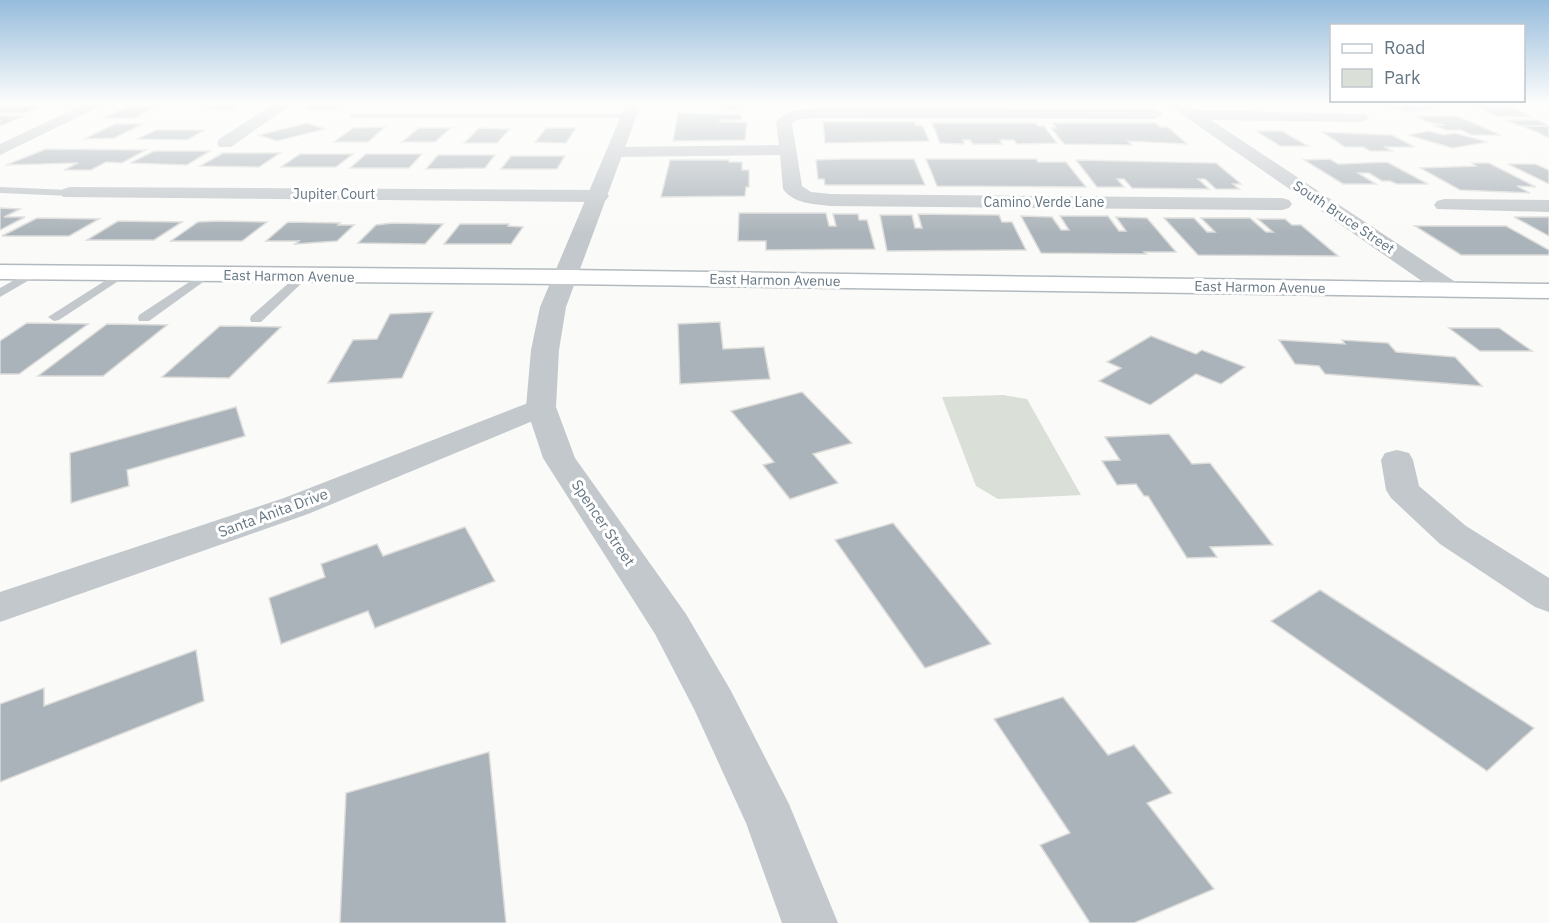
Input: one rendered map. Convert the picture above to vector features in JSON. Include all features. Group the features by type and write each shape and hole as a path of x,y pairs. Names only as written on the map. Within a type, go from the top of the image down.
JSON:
{"main road":[{"name":"East Harmon Avenue","path":"0,272 566,277 1549,291"}],"street":[{"name":"Spencer Street","path":"618,147 553,308 545,350 541,407 559,458 671,625 715,704 771,821 810,923"},
{"name":"South Bruce Street","path":"1240,147 1451,290"},
{"path":"616,152 788,150"},
{"name":"Camino Verde Lane","path":"788,150 793,189 806,197 831,200 1282,204"},
{"name":"Jupiter Court","path":"70,193 599,196"},
{"path":"1444,205 1549,206"},
{"name":"Santa Anita Drive","path":"0,607 296,506 541,407"},
{"path":"1397,460 1403,490 1411,498 1453,535 1549,597"}],"lane":[{"path":"0,190 70,193"},
{"path":"0,293 34,273"},
{"path":"54,317 122,274"},
{"path":"144,318 206,275"},
{"path":"256,319 303,276"}],"green space":[{"path":"1003,395 1027,399 1081,495 998,499 976,486 942,397"}],"building":[{"path":"1363,147 1385,147 1392,151 1370,151"},
{"path":"46,149 146,150 122,163 106,162 91,170 64,170 78,163 6,165"},
{"path":"154,151 210,151 187,165 130,163"},
{"path":"223,153 280,153 259,167 200,166"},
{"path":"300,154 353,154 336,167 281,167"},
{"path":"366,154 422,154 409,168 350,168"},
{"path":"438,155 495,155 485,168 426,169"},
{"path":"511,156 565,156 557,169 501,169"},
{"path":"914,159 925,185 825,185 824,179 818,179 816,160"},
{"path":"926,159 1036,159 1038,162 1066,162 1086,187 937,186"},
{"path":"1330,159 1338,164 1387,162 1428,184 1397,184 1382,181 1369,173 1358,173 1376,184 1343,184 1304,160"},
{"path":"670,160 742,162 742,170 749,170 749,187 746,187 745,196 661,197"},
{"path":"1076,160 1216,163 1241,184 1233,184 1239,189 1216,189 1205,179 1198,179 1209,189 1132,188 1124,179 1117,179 1124,187 1097,187"},
{"path":"1472,163 1489,163 1536,187 1517,186 1530,193 1460,190 1420,168 1476,166"},
{"path":"1508,164 1535,164 1549,170 1549,184"},
{"path":"0,208 20,209 4,217 25,217 0,230"},
{"path":"739,213 826,213 829,226 836,226 833,214 858,214 859,220 867,220 875,249 766,250 766,241 738,241"},
{"path":"918,214 999,215 1002,222 1012,222 1026,250 887,251 880,215 912,215 915,228 922,228"},
{"path":"1021,216 1052,217 1061,230 1069,230 1060,216 1108,216 1119,231 1126,231 1116,217 1147,218 1176,252 1041,253"},
{"path":"1514,217 1549,217 1549,236"},
{"path":"37,218 99,219 69,236 2,236"},
{"path":"1164,218 1194,218 1207,232 1215,232 1201,218 1250,218 1266,232 1273,232 1258,219 1285,219 1292,225 1301,225 1338,256 1198,255"},
{"path":"118,221 182,222 154,240 87,240"},
{"path":"198,222 267,222 242,241 171,241"},
{"path":"288,222 354,225 337,241 295,244 299,241 266,241"},
{"path":"443,224 425,244 358,243 376,225"},
{"path":"460,224 509,224 508,226 523,227 511,244 444,244"},
{"path":"1415,226 1506,226 1549,250 1549,255 1461,255"},
{"path":"433,312 402,378 328,383 353,340 377,339 390,314"},
{"path":"720,322 723,349 764,347 770,379 680,384 678,324"},
{"path":"27,323 88,324 19,374 0,374 0,341"},
{"path":"107,324 167,325 103,376 38,376"},
{"path":"220,326 281,327 229,378 162,377"},
{"path":"1449,328 1499,328 1532,351 1480,351"},
{"path":"1151,336 1196,354 1202,350 1245,367 1221,384 1196,374 1150,405 1099,381 1121,368 1107,362"},
{"path":"1279,340 1345,344 1342,340 1388,343 1396,352 1455,357 1482,386 1325,374 1319,366 1295,364"},
{"path":"802,392 852,443 813,454 838,483 790,499 763,465 774,462 731,411"},
{"path":"236,407 245,436 127,470 129,486 71,503 70,453"},
{"path":"1169,434 1192,464 1210,463 1273,545 1210,547 1217,557 1187,558 1148,496 1144,496 1136,484 1117,485 1102,461 1120,460 1105,437"},
{"path":"893,523 991,644 925,668 835,540"},
{"path":"465,527 495,581 375,628 368,611 281,644 269,598 325,577 321,564 377,544 383,556"},
{"path":"1320,590 1534,728 1487,771 1271,621"},
{"path":"196,650 204,701 0,782 0,704 44,688 44,706"},
{"path":"1063,697 1108,755 1134,745 1172,793 1147,803 1214,889 1134,923 1090,923 1040,845 1070,833 994,719"},
{"path":"489,752 506,923 340,923 346,793"}]}
